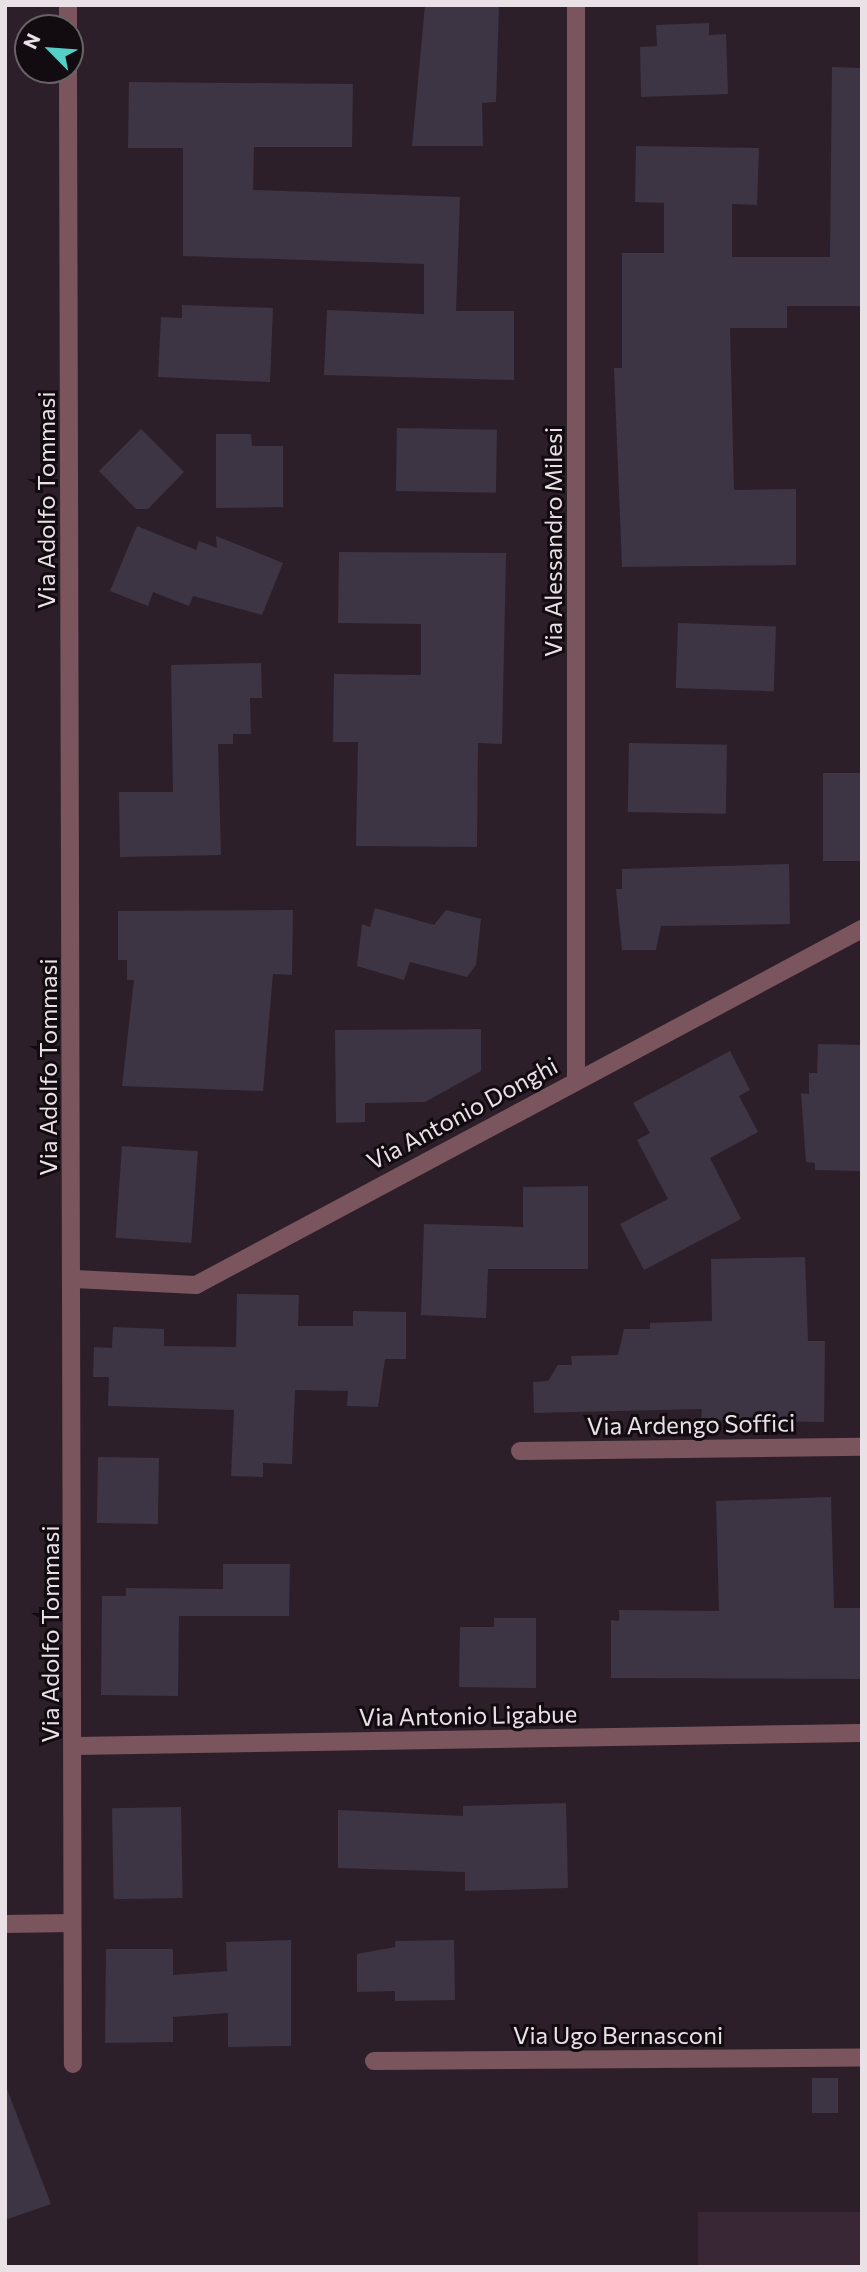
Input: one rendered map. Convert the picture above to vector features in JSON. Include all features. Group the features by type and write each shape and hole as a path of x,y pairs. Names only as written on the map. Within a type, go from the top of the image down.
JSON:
{"street":[{"name":"Via Alessandro Milesi","path":"576,5 576,1079"},
{"name":"Via Adolfo Tommasi","path":"68,84 74,1279 73,2064"},
{"name":"Via Antonio Donghi","path":"74,1279 196,1285 576,1079 862,929"},
{"name":"Via Ardengo Soffici","path":"520,1451 862,1447"},
{"name":"Via Antonio Ligabue","path":"75,1746 862,1734"},
{"path":"5,1924 72,1923"},
{"name":"Via Ugo Bernasconi","path":"374,2061 862,2058"}],"shaded area":[{"path":"698,2212 862,2212 862,2267 698,2267"}],"building":[{"path":"425,5 499,5 496,102 482,103 483,146 412,146"},
{"path":"709,23 709,35 726,34 728,94 641,97 640,47 657,46 656,25"},
{"path":"832,67 862,68 862,306 787,306 787,328 730,328 734,490 796,489 796,565 622,567 614,368 622,368 622,253 664,253 664,203 635,202 636,146 759,148 757,205 732,204 732,257 830,257"},
{"path":"129,82 353,84 352,147 254,147 253,190 460,197 456,311 514,311 514,380 324,375 327,310 424,314 424,264 183,256 183,148 128,148"},
{"path":"182,305 273,308 270,382 158,377 161,317 182,318"},
{"path":"397,428 497,430 496,493 396,491"},
{"path":"141,429 184,472 148,509 136,509 99,471"},
{"path":"216,434 251,434 252,446 283,446 283,507 216,508"},
{"path":"137,526 196,550 199,541 217,548 216,536 283,563 262,615 193,596 189,606 153,592 148,606 110,591"},
{"path":"339,552 506,553 502,744 478,743 477,847 356,846 358,742 333,742 334,674 421,675 421,624 338,623"},
{"path":"678,623 776,626 774,691 676,688"},
{"path":"261,663 262,698 250,698 251,734 233,734 233,744 218,744 221,855 120,857 119,792 173,792 171,665"},
{"path":"629,743 727,745 726,814 628,812"},
{"path":"823,773 862,773 862,861 823,861"},
{"path":"789,864 790,924 661,926 656,950 622,950 616,889 622,889 622,869"},
{"path":"375,908 434,925 446,910 481,919 476,965 467,977 410,962 404,980 357,966 362,924 370,927"},
{"path":"293,910 292,975 273,974 263,1091 122,1086 134,980 127,980 127,960 118,960 118,911"},
{"path":"481,1029 481,1071 425,1102 365,1103 365,1122 336,1123 335,1030"},
{"path":"818,1044 862,1045 862,1171 815,1170 815,1163 806,1162 801,1093 809,1094 809,1073 817,1073"},
{"path":"730,1051 750,1090 739,1096 758,1132 710,1158 741,1219 644,1270 620,1224 668,1199 637,1140 650,1133 633,1103"},
{"path":"122,1146 198,1151 191,1243 116,1238"},
{"path":"588,1186 588,1269 488,1269 486,1318 421,1315 424,1224 523,1227 523,1187"},
{"path":"805,1257 808,1341 825,1341 824,1422 701,1420 702,1409 534,1413 533,1382 548,1381 558,1365 572,1365 571,1356 618,1355 624,1329 650,1329 650,1323 712,1321 711,1259"},
{"path":"237,1294 299,1295 298,1326 353,1326 353,1311 406,1312 406,1359 385,1359 378,1407 347,1406 348,1391 295,1390 292,1464 263,1463 263,1477 231,1476 234,1410 108,1406 109,1377 93,1377 94,1347 112,1348 113,1327 164,1329 164,1346 236,1347"},
{"path":"98,1457 159,1458 158,1524 97,1523"},
{"path":"831,1497 834,1608 862,1608 862,1679 611,1678 611,1620 619,1621 619,1610 719,1611 716,1501"},
{"path":"223,1564 290,1564 289,1616 179,1616 178,1696 101,1695 102,1596 126,1596 126,1588 223,1589"},
{"path":"494,1618 536,1618 536,1688 459,1687 460,1627 494,1627"},
{"path":"566,1803 568,1888 465,1891 465,1872 338,1868 338,1810 463,1816 463,1806"},
{"path":"181,1807 183,1898 114,1899 112,1808"},
{"path":"291,1940 291,2046 228,2047 228,2013 173,2017 173,2042 105,2043 106,1949 173,1949 173,1975 227,1971 226,1942"},
{"path":"454,1940 455,2000 395,2001 395,1991 357,1992 357,1954 395,1947 395,1941"},
{"path":"812,2078 838,2078 838,2113 812,2113"},
{"path":"5,2084 51,2204 5,2220"}]}
